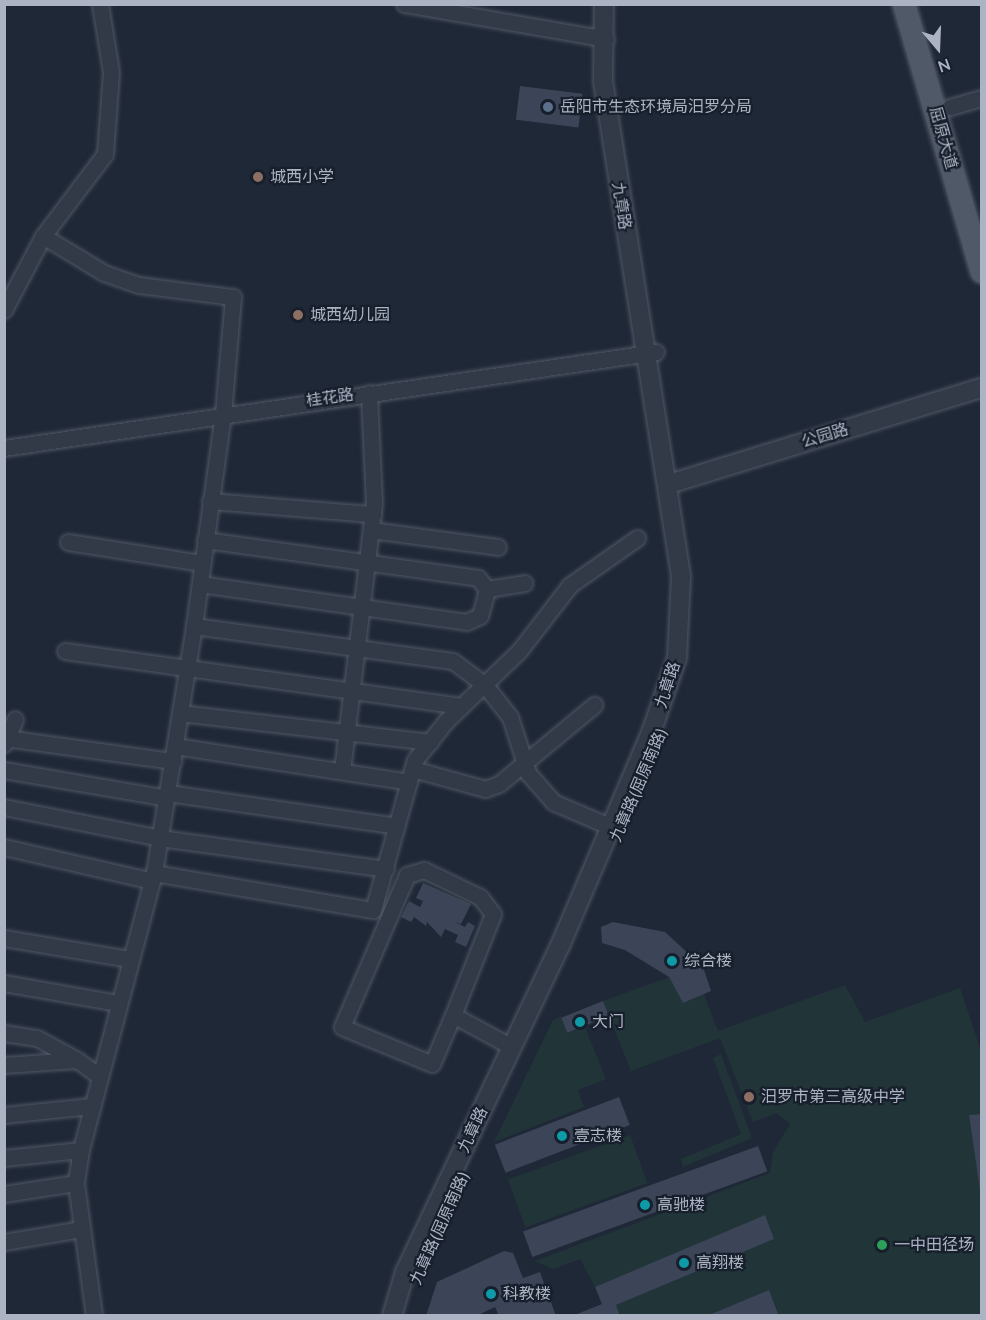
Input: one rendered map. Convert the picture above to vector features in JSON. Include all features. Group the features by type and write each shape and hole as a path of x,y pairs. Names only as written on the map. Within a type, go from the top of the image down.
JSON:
{"main road":[{"name":"屈原大道","path":"904,4 981,272"},
{"name":"屈原大道","path":"920,4 981,216"}],"street":[{"path":"4,310 43,236 105,154 111,72 100,4"},
{"path":"404,4 603,38 611,4"},
{"name":"九章路","path":"392,1316 405,1272 512,1047 611,828 677,658 681,576 673,482 652,353 628,247 603,38 604,4"},
{"path":"950,107 981,98"},
{"path":"43,236 104,273 139,285 233,297 223,414 194,626 160,838 153,877 98,1075 76,1183 94,1316"},
{"name":"桂花路","path":"4,448 223,414 652,353"},
{"name":"公园路","path":"673,482 981,388"},
{"path":"342,771 372,522 369,393"},
{"name":"九章路(屈原南路)","path":"404,1316 416,1277 569,950 674,697 692,613 673,482"},
{"path":"210,501 372,522 498,547"},
{"path":"4,847 153,877 366,912 378,903 411,775 430,742 461,706 519,651 570,585 637,538"},
{"path":"205,540 478,578 487,589"},
{"path":"68,542 202,563"},
{"path":"487,589 525,583"},
{"path":"200,584 466,622 480,616 487,589"},
{"path":"194,626 453,661 484,684 517,731 524,763 534,781 561,808 611,828"},
{"path":"65,651 352,694 461,706"},
{"path":"5,738 342,771 411,775 485,789 524,763 594,705"},
{"path":"180,713 346,735 430,742"},
{"path":"4,744 15,719"},
{"path":"4,770 397,826"},
{"path":"4,807 160,838 386,869"},
{"path":"424,870 480,897 493,914 453,1016 432,1064 342,1027 407,875 424,870"},
{"path":"4,938 130,959"},
{"path":"4,983 118,1002"},
{"path":"453,1016 512,1047"},
{"path":"4,1033 37,1038 77,1060 98,1075"},
{"path":"4,1065 77,1060"},
{"path":"4,1115 91,1106"},
{"path":"4,1158 81,1150"},
{"path":"4,1194 76,1183"},
{"path":"4,1242 82,1229"}],"green space":[{"path":"669,977 683,1003 704,994 718,1031 845,985 865,1022 960,988 981,1051 981,1315 779,1315 769,1290 709,1315 620,1315 616,1305 774,1239 765,1216 595,1287 580,1259 553,1269 535,1261 770,1173 773,1152 790,1124 777,1113 753,1122 720,1038 631,1071 603,1001"},
{"path":"561,1016 567,1033 585,1027 606,1079 578,1090 584,1107 494,1142 553,1020"},
{"path":"721,1054 752,1138 683,1167 681,1159 741,1134 713,1058"},
{"path":"630,1135 647,1183 525,1227 508,1179"}],"building":[{"name":"岳阳市生态环境局汨罗分局","path":"520,86 583,94 578,127 516,120"},
{"path":"423,883 471,904 461,924 455,922 465,927 468,922 475,926 466,947 455,942 458,935 445,929 441,937 427,922 426,926 414,917 411,922 401,917 409,901 420,907 423,901 416,898"},
{"name":"综合楼","path":"613,922 665,932 703,967 711,991 683,1003 669,977 625,950 602,943 601,927"},
{"name":"大门","path":"603,1001 609,1016 567,1033 561,1018"},
{"name":"壹志楼","path":"619,1097 630,1125 506,1173 495,1145"},
{"path":"982,1114 982,1189 980,1190 969,1115"},
{"name":"高驰楼","path":"758,1146 767,1171 532,1257 523,1232"},
{"name":"高翔楼","path":"765,1215 774,1239 616,1305 620,1316 572,1316 602,1304 595,1287"},
{"name":"科教楼","path":"504,1251 513,1253 523,1278 540,1272 556,1316 499,1316 495,1307 476,1316 426,1316 437,1282"},
{"path":"769,1290 779,1316 709,1316 709,1315"}],"place":[{"name":"岳阳市生态环境局汨罗分局","path":"548,107"},
{"name":"城西小学","path":"258,177"},
{"name":"城西幼儿园","path":"298,315"},
{"name":"综合楼","path":"672,961"},
{"name":"大门","path":"580,1022"},
{"name":"汨罗市第三高级中学","path":"749,1097"},
{"name":"壹志楼","path":"562,1136"},
{"name":"高驰楼","path":"645,1205"},
{"name":"一中田径场","path":"882,1245"},
{"name":"高翔楼","path":"684,1263"},
{"name":"科教楼","path":"491,1294"}]}
